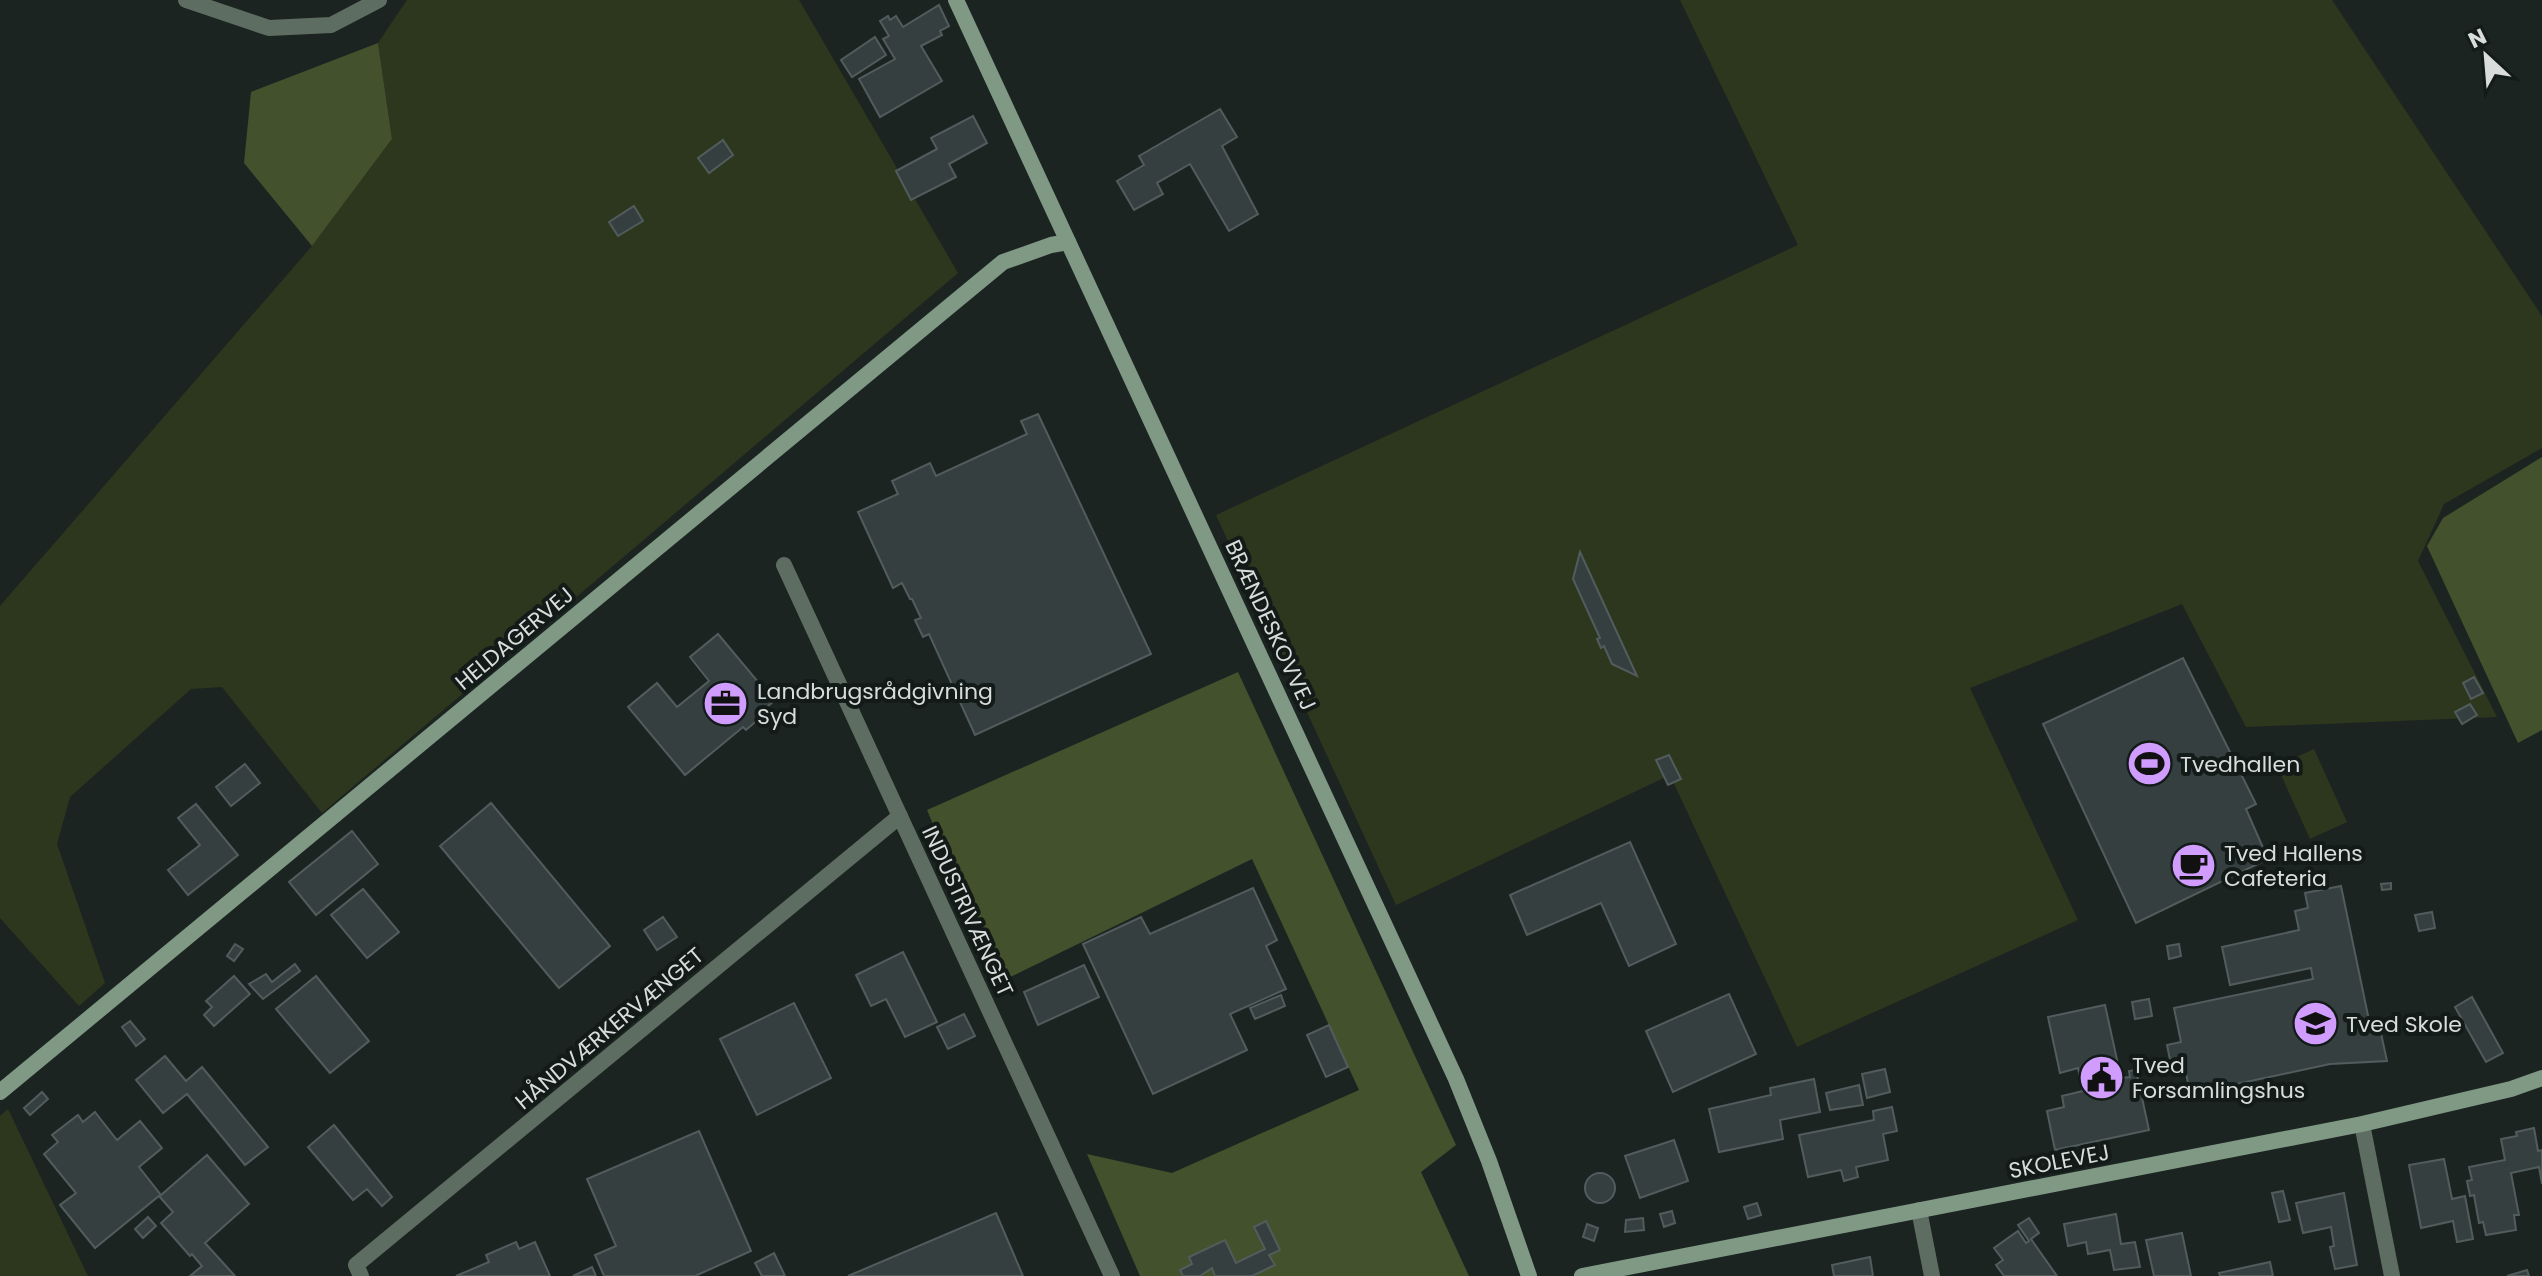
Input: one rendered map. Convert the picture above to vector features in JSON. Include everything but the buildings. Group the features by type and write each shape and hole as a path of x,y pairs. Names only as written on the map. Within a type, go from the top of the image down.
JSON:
{"street":[{"path":"186,0 269,28 331,25 379,0"},
{"name":"BRÆNDESKOVVEJ","path":"956,0 1456,1079 1489,1161 1529,1276"},
{"name":"HELDAGERVEJ","path":"0,1092 1003,262 1068,242"},
{"name":"INDUSTRIVÆNGET","path":"784,565 1112,1276"},
{"name":"HÅNDVÆRKERVÆNGET","path":"361,1276 356,1265 900,816"},
{"name":"SKOLEVEJ","path":"1582,1276 2362,1124 2511,1089 2542,1078"},
{"path":"2362,1124 2392,1276"},
{"path":"1919,1210 1932,1276"}],"green space":[{"path":"407,0 799,0 958,273 322,813 222,687 191,689 70,797 57,844 105,983 79,1006 0,918 0,606 312,246 392,139 378,43"},
{"path":"1680,0 2332,0 2542,316 2542,448 2444,504 2418,561 2497,717 2246,727 2182,604 1970,688 2078,920 1797,1047 1670,775 1396,905 1216,515 1798,245"},
{"path":"378,43 392,139 312,246 244,163 251,92"},
{"path":"2542,457 2542,730 2518,743 2427,546 2443,518"},
{"path":"1238,672 1456,1145 1421,1172 1469,1276 1140,1276 1087,1154 1172,1173 1359,1090 1252,859 1000,982 927,810"},
{"path":"2314,749 2347,822 2310,839 2277,766"},
{"path":"8,1109 88,1276 0,1276 0,1116"}],"place":[{"name":"Landbrugsrådgivning Syd","path":"726,704"},
{"name":"Tvedhallen","path":"2149,764"},
{"name":"Tved Hallens Cafeteria","path":"2193,866"},
{"name":"Tved Skole","path":"2315,1024"},
{"name":"Tved Forsamlingshus","path":"2101,1078"}]}
